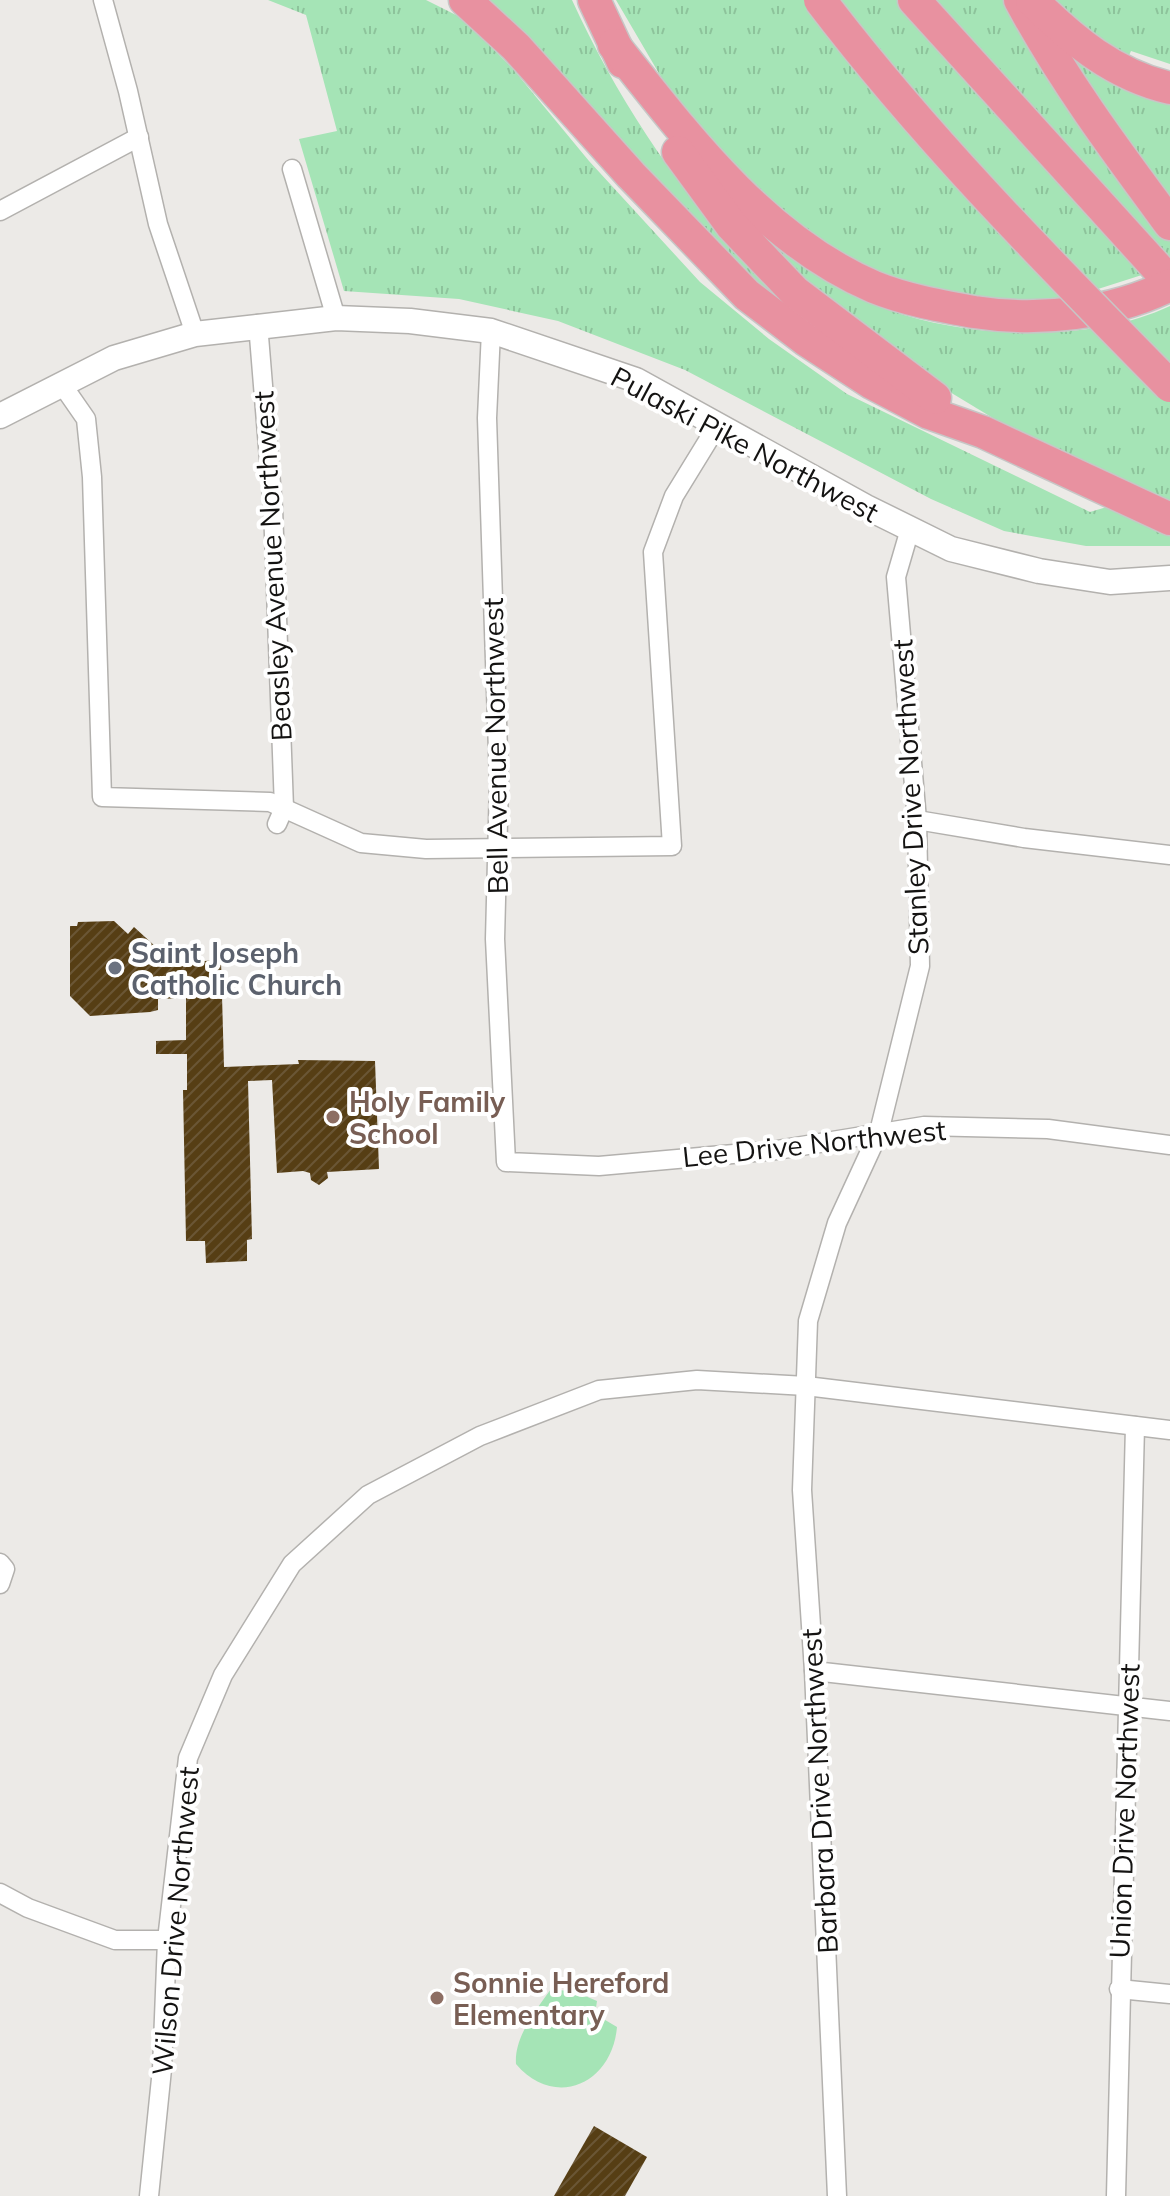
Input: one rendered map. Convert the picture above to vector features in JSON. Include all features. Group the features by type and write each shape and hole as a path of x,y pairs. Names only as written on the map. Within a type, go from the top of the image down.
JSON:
{"highway":[{"path":"465,0 516,47 631,175 747,295 872,383 929,413 983,432 1170,519"},
{"path":"594,0 614,45 655,120 732,226 795,292 983,432"},
{"path":"820,0 874,72 1042,255 1170,386"},
{"path":"614,45 678,126 741,194 808,250 874,287 930,304 1004,316 1052,316 1144,298 1170,284 914,0"},
{"path":"1020,0 1051,57 1094,122 1170,224"},
{"path":"1032,0 1077,41 1131,77 1170,88"}],"main road":[{"name":"Pulaski Pike Northwest","path":"0,416 114,358 195,334 258,324 336,318 410,321 491,331 636,380 951,549 1039,571 1110,582 1170,578"}],"street":[{"path":"103,0 158,224 195,334"},
{"path":"0,211 139,137"},
{"path":"292,169 336,318"},
{"name":"Beasley Avenue Northwest","path":"258,324 273,508 280,816"},
{"name":"Bell Avenue Northwest","path":"491,331 487,418 499,848 495,939 506,1162"},
{"path":"61,383 86,419 92,477 102,797 270,802 280,816 361,843 426,849 672,846 653,552 674,496 717,426"},
{"name":"Stanley Drive Northwest","path":"806,1386 808,1321 837,1223 879,1132 920,966 917,820 896,577 910,529"},
{"path":"917,820 1024,838 1170,855"},
{"name":"Lee Drive Northwest","path":"506,1162 599,1166 777,1150 924,1126 1048,1129 1170,1145"},
{"name":"Wilson Drive Northwest","path":"149,2196 162,2069 167,1940 188,1758 223,1675 292,1564 368,1495 480,1436 599,1390 697,1380 806,1386 1170,1430"},
{"name":"Barbara Drive Northwest","path":"806,1386 802,1490 814,1671 837,2196"},
{"name":"Union Drive Northwest","path":"1116,2196 1135,1426"},
{"path":"0,1563 5,1569 0,1584"},
{"path":"814,1671 1170,1711"},
{"path":"0,1893 28,1908 115,1940 167,1940"},
{"path":"1119,1989 1170,1994"}],"green space":[{"path":"268,0 426,0 464,19 513,69 589,161 700,282 769,339 847,394 1090,512 1150,494 1016,432 821,314 744,221 814,271 851,293 889,310 956,327 1031,333 1068,331 1139,318 1170,306 1170,546 1086,546 1004,531 931,499 685,370 558,321 459,299 344,291 299,139 337,131 306,15"},
{"path":"478,0 572,0 616,85 667,165 726,239 792,308 789,317"},
{"path":"616,0 1170,0 1170,64 1131,51 1116,84 1170,103 1170,266 1048,305 999,306 876,275 778,215 681,111"},
{"path":"551,1989 576,1992 597,2001 595,2014 617,2027 613,2047 604,2064 593,2076 579,2084 563,2087 547,2085 531,2078 516,2064 522,2034"}],"building":[{"path":"114,921 128,934 134,927 156,947 139,965 221,960 224,1067 299,1064 298,1060 375,1061 379,1169 327,1172 328,1178 319,1185 311,1180 310,1173 303,1171 277,1173 272,1080 248,1081 252,1239 247,1240 247,1261 206,1263 205,1241 186,1241 183,1090 187,1090 187,1054 156,1054 156,1041 186,1040 186,998 158,999 158,1010 150,1012 90,1016 70,996 70,926 77,926 78,922"},
{"path":"594,2126 647,2157 625,2196 554,2196"}],"place":[{"name":"Saint Joseph Catholic Church","path":"115,968"},
{"name":"Holy Family School","path":"333,1117"},
{"name":"Sonnie Hereford Elementary","path":"437,1998"}]}
